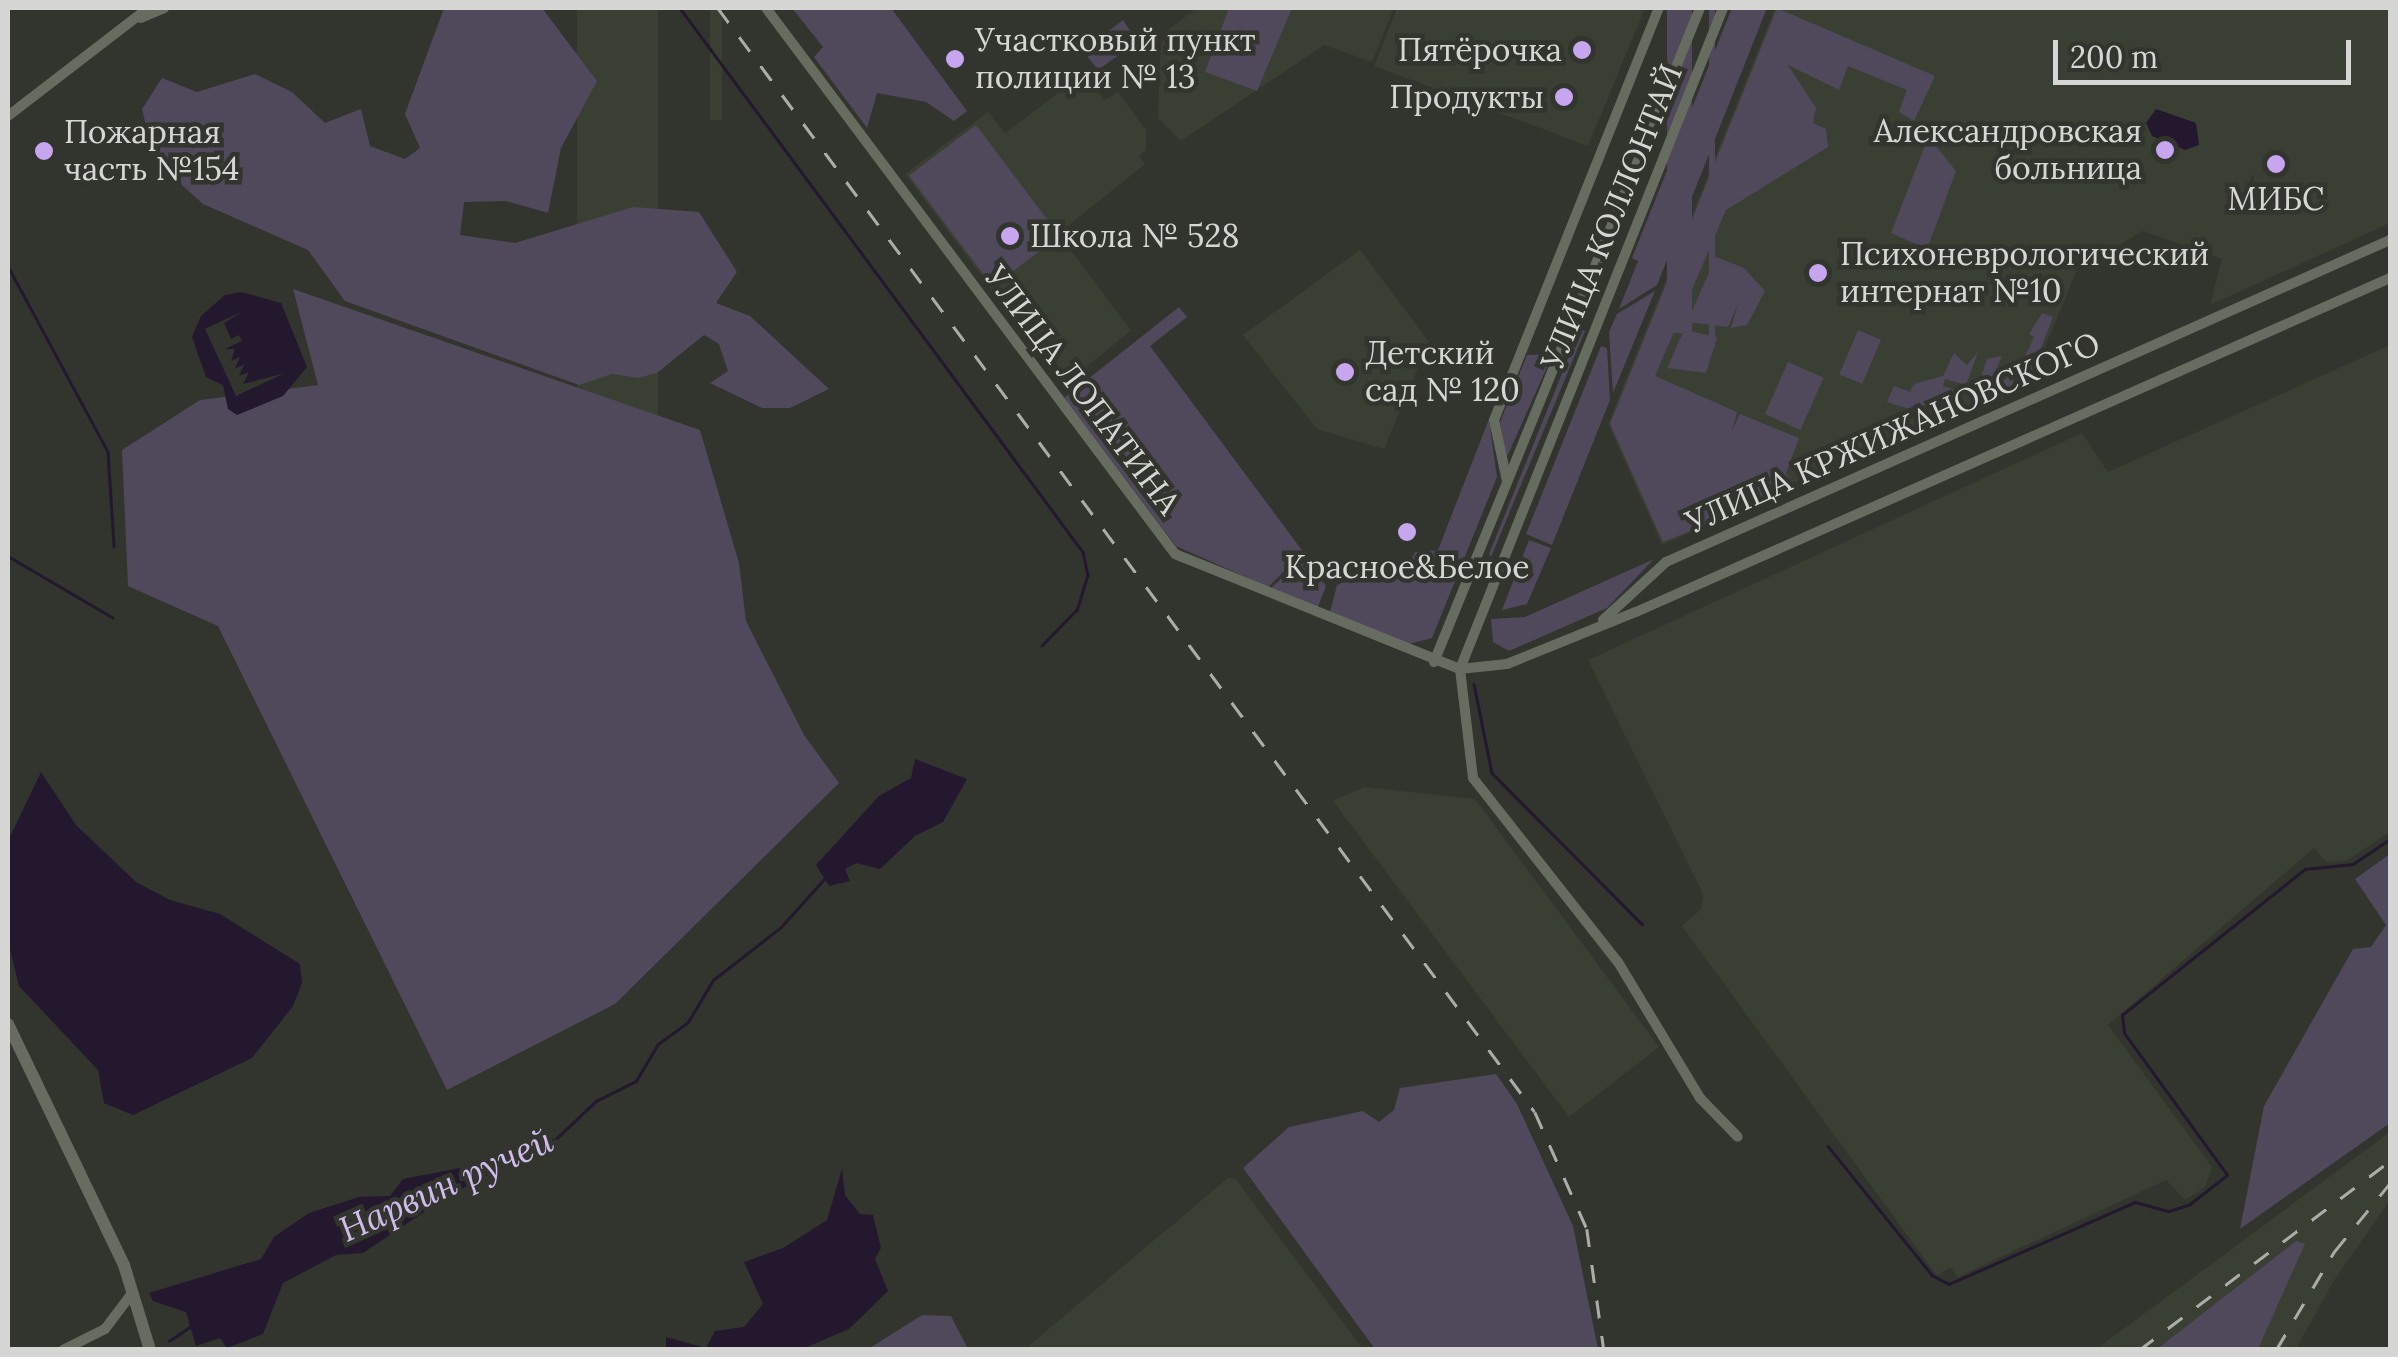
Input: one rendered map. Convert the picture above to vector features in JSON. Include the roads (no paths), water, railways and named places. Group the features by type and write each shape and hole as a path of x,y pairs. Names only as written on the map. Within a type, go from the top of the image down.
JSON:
{"street":[{"path":"140,18 148,8"},
{"path":"8,116 140,18 164,8"},
{"name":"УЛИЦА ЛОПАТИНА","path":"766,8 1175,554 1434,662 1460,669"},
{"path":"1507,482 1494,420 1659,8"},
{"name":"УЛИЦА КОЛЛОНТАЙ","path":"1434,662 1700,8"},
{"name":"УЛИЦА КОЛЛОНТАЙ","path":"1460,669 1722,8"},
{"name":"УЛИЦА КРЖИЖАНОВСКОГО","path":"1598,624 1666,562 2390,240"},
{"name":"УЛИЦА КРЖИЖАНОВСКОГО","path":"1460,669 1507,664 1598,624 1636,612 2390,278"},
{"path":"1629,598 1636,612"},
{"path":"1460,669 1473,778 1618,962 1700,1098 1738,1136"},
{"path":"8,1024 133,1292 150,1350"},
{"path":"63,1350 104,1329 133,1292"}],"water":[{"path":"2156,109 2196,123 2199,145 2185,150 2152,136 2146,123"},
{"path":"242,292 281,303 307,367 283,396 237,415 228,409 223,385 206,377 192,337 201,316 225,295","holes":["245,310 224,323 231,339 239,335 242,341 225,349 235,349 231,361 240,357 235,368 244,365 239,376 249,372 243,384 285,373 236,396 205,329"]},
{"path":"915,759 967,779 943,822 915,836 880,869 856,863 845,869 850,881 829,886 816,865 879,796 911,778"},
{"path":"41,772 76,825 136,882 170,900 220,914 300,964 302,983 293,1006 252,1058 133,1115 104,1103 98,1070 19,986 8,941 8,841"},
{"path":"559,1137 448,1196 363,1253 336,1255 283,1283 263,1334 227,1348 220,1338 196,1346 186,1312 153,1301 149,1293 261,1259 274,1237 309,1213 359,1197 390,1196 403,1179 476,1165"},
{"path":"842,1169 845,1195 860,1214 873,1215 881,1248 875,1259 888,1291 849,1329 802,1349 666,1349 666,1337 706,1348 715,1331 744,1327 763,1304 744,1262 783,1248 827,1220"}],"waterway":[{"path":"680,8 1083,552 1088,575 1077,610 1042,646"},
{"path":"8,266 108,452 114,546"},
{"path":"8,556 112,617"},
{"name":"Нарвин ручей","path":"1474,684 1492,773 1642,924"},
{"name":"Нарвин ручей","path":"1828,1146 1932,1275 1949,1284 2135,1202 2169,1211 2190,1204 2227,1175 2124,1033 2122,1015 2305,869 2353,864 2390,839"},
{"name":"Нарвин ручей","path":"557,1138 596,1101 636,1081 658,1044 688,1022 713,980 781,927 824,879"},
{"name":"Нарвин ручей","path":"169,1341 191,1326"}],"railway":[{"path":"718,8 1535,1112 1587,1229 1604,1350"},
{"path":"2139,1350 2390,1161"},
{"path":"2276,1350 2334,1252 2390,1183"}],"place":[{"name":"Пятёрочка","path":"1582,50"},
{"name":"Участковый пункт полиции № 13","path":"955,59"},
{"name":"Продукты","path":"1564,97"},
{"name":"Александровская больница","path":"2165,150"},
{"name":"Пожарная часть №154","path":"44,151"},
{"name":"МИБС","path":"2276,164"},
{"name":"Школа № 528","path":"1010,236"},
{"name":"Психоневрологический интернат №10","path":"1818,273"},
{"name":"Детский сад № 120","path":"1345,372"},
{"name":"Красное&Белое","path":"1407,532"}]}
